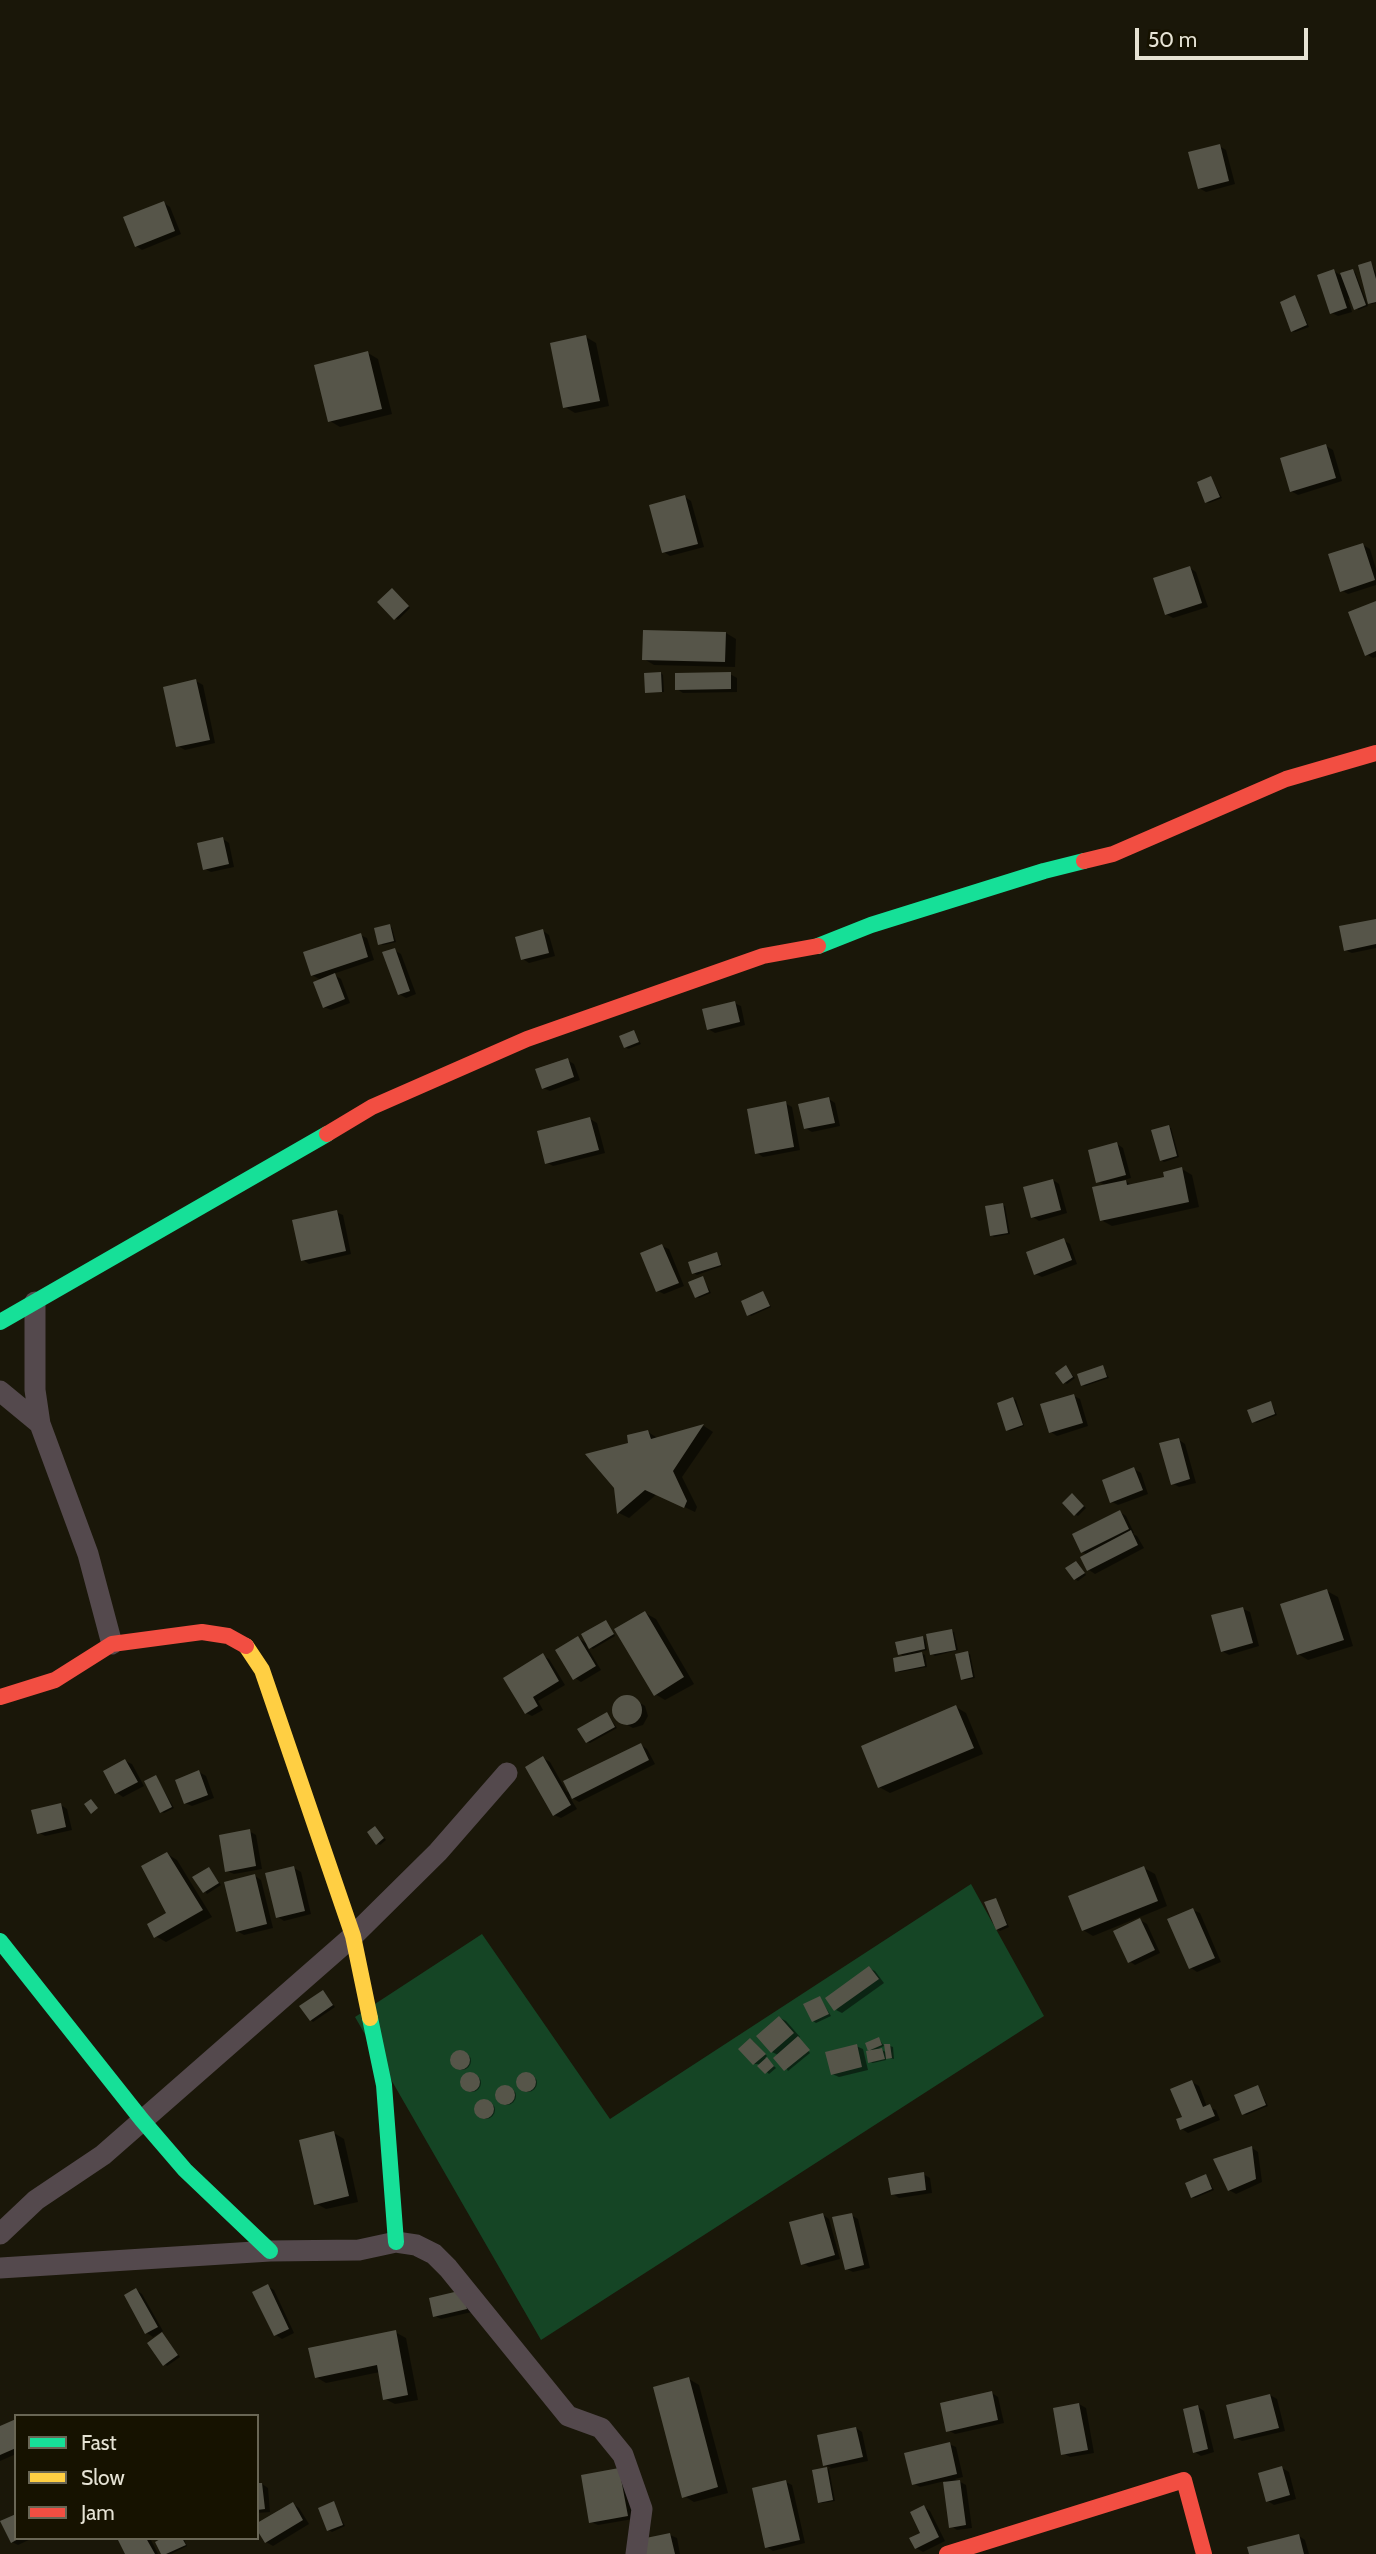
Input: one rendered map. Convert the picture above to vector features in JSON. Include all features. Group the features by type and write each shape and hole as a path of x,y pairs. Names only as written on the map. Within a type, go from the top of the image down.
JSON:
{"street":[{"path":"0,1322 372,1107 527,1039 763,956 819,946 871,925 1017,879 1113,854 1286,779 1376,753"},
{"path":"35,1302 35,1390 40,1424 88,1554 112,1644"},
{"path":"0,1391 40,1424"},
{"path":"0,1697 54,1680 73,1671 112,1644 202,1632 228,1636 242,1642 254,1656 262,1670 353,1936 384,2085 396,2242"},
{"path":"0,2234 36,2200 103,2155 353,1936 438,1852 507,1773"},
{"path":"0,1941 185,2170 270,2251"},
{"path":"0,2268 270,2251 359,2250 396,2242 416,2245 434,2254 449,2269 568,2416 601,2428 623,2455 642,2509 636,2554"},
{"path":"947,2554 1184,2480 1204,2554"}],"green space":[{"path":"971,1884 1044,2016 541,2340 355,2017 482,1934 610,2119"}],"building":[{"path":"1220,144 1229,181 1198,189 1188,152"},
{"path":"164,201 175,231 135,247 123,217"},
{"path":"1371,261 1376,279 1376,302 1368,304 1358,265"},
{"path":"1334,269 1347,308 1330,314 1317,275"},
{"path":"1353,269 1366,305 1354,310 1340,273"},
{"path":"1295,295 1307,325 1291,332 1280,302"},
{"path":"586,335 600,401 563,408 550,343"},
{"path":"368,351 382,409 328,422 314,365"},
{"path":"1326,444 1336,478 1290,492 1280,458"},
{"path":"1211,476 1220,497 1205,503 1197,482"},
{"path":"685,495 698,544 662,553 649,505"},
{"path":"1363,543 1375,580 1340,592 1328,554"},
{"path":"1190,566 1202,603 1165,615 1153,578"},
{"path":"392,588 409,606 394,620 377,602"},
{"path":"1376,601 1376,651 1365,656 1348,612"},
{"path":"643,630 726,632 725,662 642,660"},
{"path":"661,672 662,692 645,693 644,673"},
{"path":"731,672 731,689 675,690 675,673"},
{"path":"196,679 210,740 176,747 163,687"},
{"path":"223,837 229,864 203,870 197,843"},
{"path":"1376,919 1376,944 1344,951 1339,926"},
{"path":"390,924 394,941 378,945 374,928"},
{"path":"543,929 549,953 521,960 515,937"},
{"path":"361,933 368,957 311,976 303,952"},
{"path":"395,948 410,991 398,995 382,952"},
{"path":"335,973 345,999 323,1008 313,982"},
{"path":"735,1001 740,1022 707,1030 702,1009"},
{"path":"634,1030 639,1042 624,1048 619,1036"},
{"path":"568,1058 574,1077 542,1089 535,1069"},
{"path":"829,1097 835,1123 804,1129 798,1104"},
{"path":"786,1101 794,1147 755,1154 747,1109"},
{"path":"590,1117 599,1150 545,1164 537,1131"},
{"path":"1169,1125 1177,1156 1160,1161 1151,1130"},
{"path":"1117,1142 1126,1175 1096,1183 1088,1150"},
{"path":"1182,1167 1189,1202 1100,1221 1092,1187 1126,1180 1127,1185 1164,1177 1163,1172"},
{"path":"1053,1179 1061,1210 1031,1218 1023,1187"},
{"path":"1003,1203 1008,1233 990,1236 985,1206"},
{"path":"337,1210 346,1251 301,1261 292,1220"},
{"path":"1064,1238 1072,1260 1034,1275 1026,1252"},
{"path":"662,1244 679,1283 656,1292 640,1253"},
{"path":"717,1252 721,1265 692,1274 688,1262"},
{"path":"703,1276 709,1292 695,1298 688,1282"},
{"path":"763,1291 770,1306 747,1316 741,1301"},
{"path":"1066,1365 1073,1377 1063,1384 1055,1373"},
{"path":"1103,1365 1107,1377 1081,1386 1077,1374"},
{"path":"1074,1394 1083,1423 1049,1433 1040,1404"},
{"path":"1013,1397 1023,1425 1006,1431 997,1403"},
{"path":"1271,1401 1275,1414 1252,1423 1247,1410"},
{"path":"704,1424 673,1471 687,1501 684,1508 645,1490 617,1514 614,1488 585,1454 628,1443 627,1435 648,1430 651,1439"},
{"path":"1179,1438 1190,1479 1171,1485 1159,1443"},
{"path":"1134,1467 1143,1490 1110,1503 1102,1480"},
{"path":"1072,1493 1084,1506 1074,1516 1062,1503"},
{"path":"1120,1510 1129,1529 1081,1553 1072,1534"},
{"path":"1131,1530 1138,1545 1087,1571 1080,1557"},
{"path":"1076,1561 1085,1573 1074,1580 1065,1568"},
{"path":"1327,1589 1344,1640 1297,1655 1280,1604"},
{"path":"1243,1607 1253,1643 1221,1652 1211,1615"},
{"path":"645,1611 684,1677 654,1696 614,1629"},
{"path":"606,1620 614,1634 589,1649 581,1634"},
{"path":"952,1629 956,1650 930,1655 926,1634"},
{"path":"578,1636 596,1666 573,1680 555,1650"},
{"path":"923,1636 925,1649 898,1655 895,1642"},
{"path":"968,1651 973,1677 961,1680 955,1654"},
{"path":"922,1652 925,1666 895,1672 893,1658"},
{"path":"543,1653 559,1681 533,1697 538,1706 525,1714 503,1678"},
{"path":"627,1695 638,1699 642,1710 638,1721 627,1725 616,1721 612,1710 616,1699"},
{"path":"956,1705 974,1748 878,1788 861,1746"},
{"path":"607,1712 615,1727 586,1743 577,1729"},
{"path":"641,1743 649,1760 572,1799 563,1781"},
{"path":"543,1756 571,1805 553,1816 525,1767"},
{"path":"125,1759 138,1782 115,1794 103,1771"},
{"path":"199,1770 208,1795 184,1804 175,1780"},
{"path":"156,1775 172,1807 160,1813 144,1781"},
{"path":"91,1799 98,1808 91,1814 84,1804"},
{"path":"61,1803 66,1827 37,1834 31,1810"},
{"path":"375,1826 384,1838 376,1845 367,1832"},
{"path":"250,1829 256,1866 225,1872 219,1835"},
{"path":"167,1852 203,1910 154,1938 147,1924 166,1913 141,1866"},
{"path":"294,1866 305,1911 276,1918 265,1873"},
{"path":"1144,1866 1158,1901 1082,1931 1068,1896"},
{"path":"209,1867 219,1883 203,1893 192,1877"},
{"path":"255,1874 267,1924 236,1932 224,1882"},
{"path":"996,1898 1007,1925 996,1930 984,1902"},
{"path":"1193,1908 1215,1958 1189,1969 1167,1919"},
{"path":"1140,1918 1155,1950 1128,1963 1113,1931"},
{"path":"869,1966 879,1979 834,2011 825,1998"},
{"path":"323,1990 333,2005 310,2021 299,2006"},
{"path":"820,1996 829,2014 812,2022 803,2004"},
{"path":"779,2016 794,2033 771,2053 756,2036"},
{"path":"798,2036 810,2050 784,2071 773,2058"},
{"path":"879,2037 882,2045 868,2051 865,2043"},
{"path":"750,2038 766,2054 753,2065 738,2049"},
{"path":"857,2044 862,2067 831,2075 825,2052"},
{"path":"884,2044 890,2044 892,2058 886,2059"},
{"path":"882,2048 885,2059 868,2063 866,2051"},
{"path":"460,2050 467,2053 470,2060 467,2067 460,2070 453,2067 450,2060 453,2053"},
{"path":"767,2057 774,2066 765,2074 757,2066"},
{"path":"470,2072 477,2075 480,2082 477,2089 470,2092 463,2089 460,2082 463,2075"},
{"path":"526,2072 533,2075 536,2082 533,2089 526,2092 519,2089 516,2082 519,2075"},
{"path":"1192,2080 1203,2107 1210,2104 1215,2116 1180,2130 1176,2119 1182,2117 1170,2089"},
{"path":"505,2085 512,2088 515,2095 512,2102 505,2105 498,2102 495,2095 498,2088"},
{"path":"1258,2085 1266,2105 1242,2115 1234,2095"},
{"path":"484,2099 491,2102 494,2109 491,2116 484,2119 477,2116 474,2109 477,2102"},
{"path":"334,2131 349,2196 314,2205 299,2140"},
{"path":"1252,2146 1256,2179 1228,2191 1213,2159"},
{"path":"924,2172 926,2190 891,2195 888,2178"},
{"path":"1206,2174 1212,2189 1191,2198 1185,2183"},
{"path":"823,2213 835,2255 801,2265 789,2222"},
{"path":"852,2213 864,2265 845,2270 832,2217"},
{"path":"268,2284 289,2329 274,2336 252,2292"},
{"path":"136,2288 158,2327 145,2334 124,2295"},
{"path":"463,2290 467,2309 433,2317 429,2298"},
{"path":"396,2330 408,2395 383,2400 377,2365 315,2378 308,2348"},
{"path":"162,2332 178,2355 163,2366 147,2343"},
{"path":"689,2377 718,2487 682,2498 653,2387"},
{"path":"992,2391 998,2420 946,2432 940,2403"},
{"path":"1270,2394 1279,2428 1234,2439 1226,2405"},
{"path":"1079,2403 1088,2450 1061,2455 1053,2408"},
{"path":"1198,2405 1208,2449 1193,2453 1183,2409"},
{"path":"14,2420 14,2449 0,2455 0,2426"},
{"path":"856,2427 863,2457 823,2466 817,2435"},
{"path":"950,2442 957,2474 912,2485 904,2453"},
{"path":"1282,2466 1290,2495 1266,2502 1258,2473"},
{"path":"827,2467 833,2500 818,2503 812,2470"},
{"path":"619,2468 628,2516 589,2523 581,2475"},
{"path":"786,2480 800,2540 765,2548 752,2488"},
{"path":"960,2480 966,2525 949,2528 943,2482"},
{"path":"259,2483 262,2483 265,2509 259,2510"},
{"path":"334,2501 343,2525 327,2531 318,2508"},
{"path":"293,2502 303,2520 265,2543 259,2533 259,2522"},
{"path":"924,2505 939,2537 915,2549 909,2538 920,2533 910,2512"},
{"path":"14,2515 14,2540 16,2540 11,2543 0,2521"},
{"path":"670,2533 675,2554 644,2554 641,2539"},
{"path":"1299,2534 1304,2554 1249,2554 1247,2547"},
{"path":"118,2540 147,2540 155,2554 125,2554"},
{"path":"183,2540 186,2545 161,2554 155,2542"}],"traffic: fast":[{"path":"818,946 871,925 1084,861"},
{"path":"0,1322 327,1134"},
{"path":"0,1941 185,2170 270,2251"},
{"path":"370,2018 384,2085 396,2242"}],"traffic: slow":[{"path":"246,1646 262,1670 353,1936 370,2018"}],"traffic: jam":[{"path":"1084,861 1113,854 1286,779 1376,753"},
{"path":"327,1134 372,1107 527,1039 763,956 818,946"},
{"path":"0,1697 55,1680 112,1644 202,1632 228,1636 246,1646"},
{"path":"947,2554 1184,2480 1204,2554"}]}
